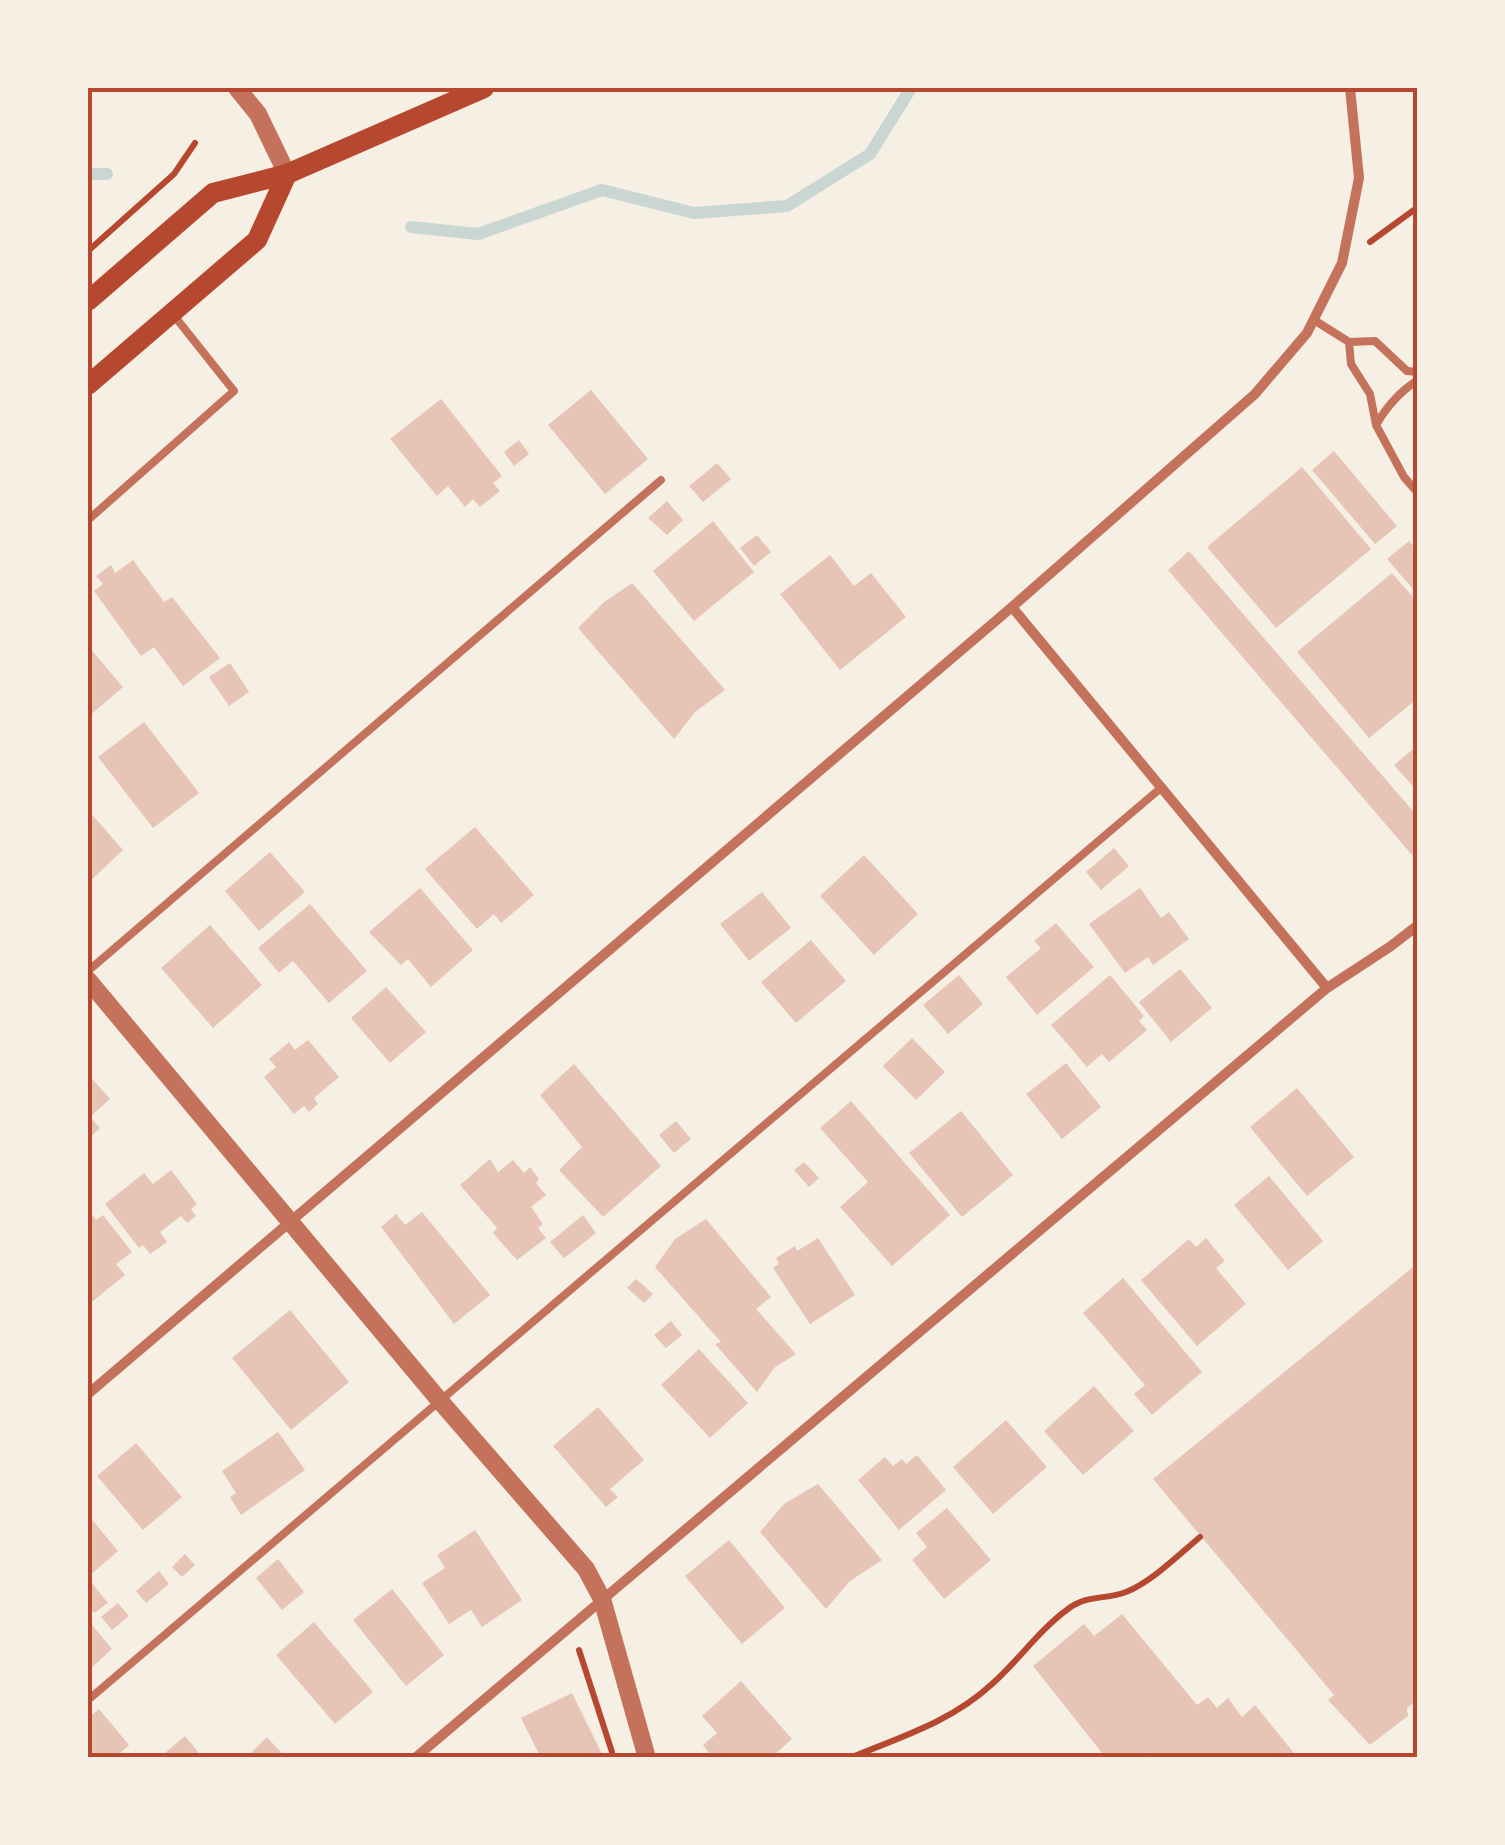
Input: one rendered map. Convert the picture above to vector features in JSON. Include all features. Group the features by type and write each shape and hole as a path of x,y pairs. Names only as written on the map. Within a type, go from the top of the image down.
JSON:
{"main road":[{"path":"88,302 213,193 287,174 484,88"},
{"path":"88,385 257,240 287,174"}],"street":[{"path":"237,88 258,114 287,174"},
{"path":"88,1394 1012,607 1255,394 1307,333 1342,263 1359,178 1350,88"},
{"path":"1012,607 1327,988"},
{"path":"415,1758 1327,988 1418,925"},
{"path":"88,980 440,1401 586,1569 602,1599 646,1758"}],"lane":[{"path":"88,520 234,391 172,312"},
{"path":"1314,320 1349,342 1375,341 1407,371 1418,372"},
{"path":"1349,342 1351,364 1370,394 1376,425 1404,477 1418,493"},
{"path":"1376,425 1395,398 1418,380"},
{"path":"88,971 661,480"},
{"path":"88,1700 1162,787"}],"path":[{"path":"88,251 174,174 195,144"},
{"path":"1342,263 1418,207"},
{"path":"850,1758 958,1711 992,1684 1039,1634 1070,1608 1084,1600 1125,1593 1140,1585 1200,1537"},
{"path":"572,1624 613,1758"}],"building":[{"path":"591,390 648,459 605,494 548,425"},
{"path":"441,399 502,476 493,483 500,491 480,507 473,499 465,507 448,486 437,496 390,439"},
{"path":"519,440 529,454 514,466 504,452"},
{"path":"1334,451 1397,526 1375,544 1312,470"},
{"path":"717,463 731,479 703,502 689,486"},
{"path":"1302,467 1371,549 1276,628 1207,547"},
{"path":"667,501 683,520 667,535 648,518"},
{"path":"713,521 754,572 694,621 653,571"},
{"path":"757,535 771,552 754,566 740,548"},
{"path":"1409,541 1418,551 1418,595 1387,559"},
{"path":"1189,551 1418,817 1418,862 1168,570"},
{"path":"830,555 854,586 871,573 906,617 840,670 780,594"},
{"path":"133,560 164,602 172,597 220,658 183,686 154,647 141,656 94,591 103,584 96,576 111,565 115,573"},
{"path":"1392,573 1418,603 1418,698 1369,738 1297,652"},
{"path":"632,583 725,690 695,712 674,739 578,628 603,603"},
{"path":"88,646 123,687 88,717"},
{"path":"230,663 249,692 229,706 209,677"},
{"path":"144,722 199,793 153,828 98,757"},
{"path":"1418,745 1418,792 1394,765"},
{"path":"88,810 123,850 88,883"},
{"path":"475,827 534,895 501,923 494,914 477,929 425,869"},
{"path":"1114,848 1129,866 1101,890 1086,872"},
{"path":"270,852 305,892 259,931 225,891"},
{"path":"864,855 918,914 874,955 820,896"},
{"path":"420,888 473,950 431,987 408,959 401,965 369,932"},
{"path":"1140,888 1161,918 1169,912 1189,939 1153,965 1148,957 1125,973 1089,924"},
{"path":"762,892 791,928 749,961 720,924"},
{"path":"310,904 367,971 329,1003 293,961 279,973 258,948"},
{"path":"1056,923 1094,967 1037,1015 1006,977 1041,948 1034,941"},
{"path":"210,925 262,985 213,1028 161,968"},
{"path":"811,940 846,981 796,1023 761,982"},
{"path":"1180,969 1212,1008 1171,1042 1139,1002"},
{"path":"959,975 983,1004 948,1034 923,1005"},
{"path":"1110,975 1144,1016 1139,1021 1147,1030 1109,1062 1102,1054 1087,1067 1051,1025"},
{"path":"386,987 426,1032 390,1063 351,1018"},
{"path":"912,1038 945,1072 916,1100 883,1066"},
{"path":"308,1040 339,1077 314,1098 318,1104 309,1112 304,1106 294,1114 264,1077 276,1067 269,1059 289,1042 295,1050"},
{"path":"1066,1063 1101,1107 1062,1139 1026,1094"},
{"path":"574,1064 661,1166 603,1217 559,1170 582,1147 540,1095"},
{"path":"88,1074 110,1099 90,1117 100,1128 88,1139"},
{"path":"1297,1088 1354,1157 1307,1196 1250,1127"},
{"path":"851,1101 950,1215 892,1266 840,1207 868,1182 820,1128"},
{"path":"961,1111 1013,1175 962,1217 909,1153"},
{"path":"676,1121 691,1139 674,1153 659,1135"},
{"path":"490,1159 498,1172 513,1160 524,1173 530,1167 546,1195 531,1207 543,1224 538,1228 546,1238 517,1260 493,1233 497,1228 460,1185"},
{"path":"804,1162 819,1178 809,1187 794,1170"},
{"path":"171,1170 197,1204 191,1209 196,1216 187,1223 181,1216 160,1232 167,1242 150,1254 143,1245 139,1248 105,1204 144,1173 153,1184"},
{"path":"1269,1176 1323,1241 1288,1270 1234,1205"},
{"path":"88,1209 96,1220 103,1215 132,1252 116,1264 125,1275 88,1305"},
{"path":"422,1212 490,1295 454,1324 381,1227 396,1214 405,1225"},
{"path":"583,1215 596,1233 564,1258 550,1242"},
{"path":"706,1219 771,1297 756,1309 796,1354 774,1368 757,1392 715,1344 721,1342 655,1267 675,1239"},
{"path":"818,1238 855,1295 810,1324 773,1268 779,1264 776,1258"},
{"path":"1206,1238 1225,1261 1216,1268 1246,1304 1197,1346 1141,1280 1189,1239 1196,1247"},
{"path":"1418,1263 1418,1699 1407,1708 1408,1716 1370,1745 1328,1700 1334,1695 1153,1479"},
{"path":"1123,1278 1202,1372 1152,1415 1134,1394 1145,1385 1083,1313"},
{"path":"636,1279 653,1294 644,1303 627,1288"},
{"path":"290,1310 349,1382 291,1430 232,1358"},
{"path":"671,1321 682,1335 666,1348 654,1335"},
{"path":"699,1349 748,1403 710,1438 661,1385"},
{"path":"1094,1386 1134,1431 1083,1475 1044,1431"},
{"path":"598,1407 644,1460 610,1489 618,1497 606,1507 553,1446"},
{"path":"1006,1420 1047,1467 993,1514 953,1467"},
{"path":"278,1432 305,1470 241,1515 230,1497 236,1493 222,1471"},
{"path":"136,1443 182,1497 143,1530 97,1476"},
{"path":"917,1455 946,1490 899,1530 858,1480 885,1457 893,1466 902,1459 906,1464"},
{"path":"818,1484 882,1560 850,1581 826,1609 760,1532 784,1504"},
{"path":"947,1508 991,1560 944,1599 912,1560 927,1547 916,1533"},
{"path":"88,1515 118,1551 88,1577"},
{"path":"475,1530 522,1600 482,1627 471,1610 449,1624 422,1583 445,1568 437,1555"},
{"path":"729,1540 785,1608 742,1644 685,1576"},
{"path":"185,1554 195,1565 182,1577 172,1567"},
{"path":"278,1559 304,1592 282,1610 256,1578"},
{"path":"159,1571 169,1584 146,1603 136,1591"},
{"path":"91,1582 108,1603 94,1613 88,1604"},
{"path":"392,1589 444,1655 406,1686 353,1620"},
{"path":"118,1603 129,1616 112,1630 101,1617"},
{"path":"1122,1614 1197,1705 1208,1697 1217,1708 1228,1698 1242,1717 1255,1705 1298,1758 1170,1758 1168,1754 1154,1758 1149,1752 1142,1758 1106,1758 1033,1666 1084,1624 1094,1636"},
{"path":"88,1620 112,1649 88,1671"},
{"path":"314,1622 373,1692 335,1724 276,1655"},
{"path":"741,1681 792,1739 771,1758 713,1758 703,1745 717,1733 702,1716"},
{"path":"572,1693 604,1758 541,1758 521,1718"},
{"path":"99,1709 129,1745 115,1758 88,1758 88,1718"},
{"path":"185,1736 203,1758 169,1758 165,1753"},
{"path":"267,1737 286,1758 246,1758"}],"waterway":[{"path":"411,227 478,234 602,190 694,213 787,206 870,154 911,88"},
{"path":"88,174 107,174"}]}
